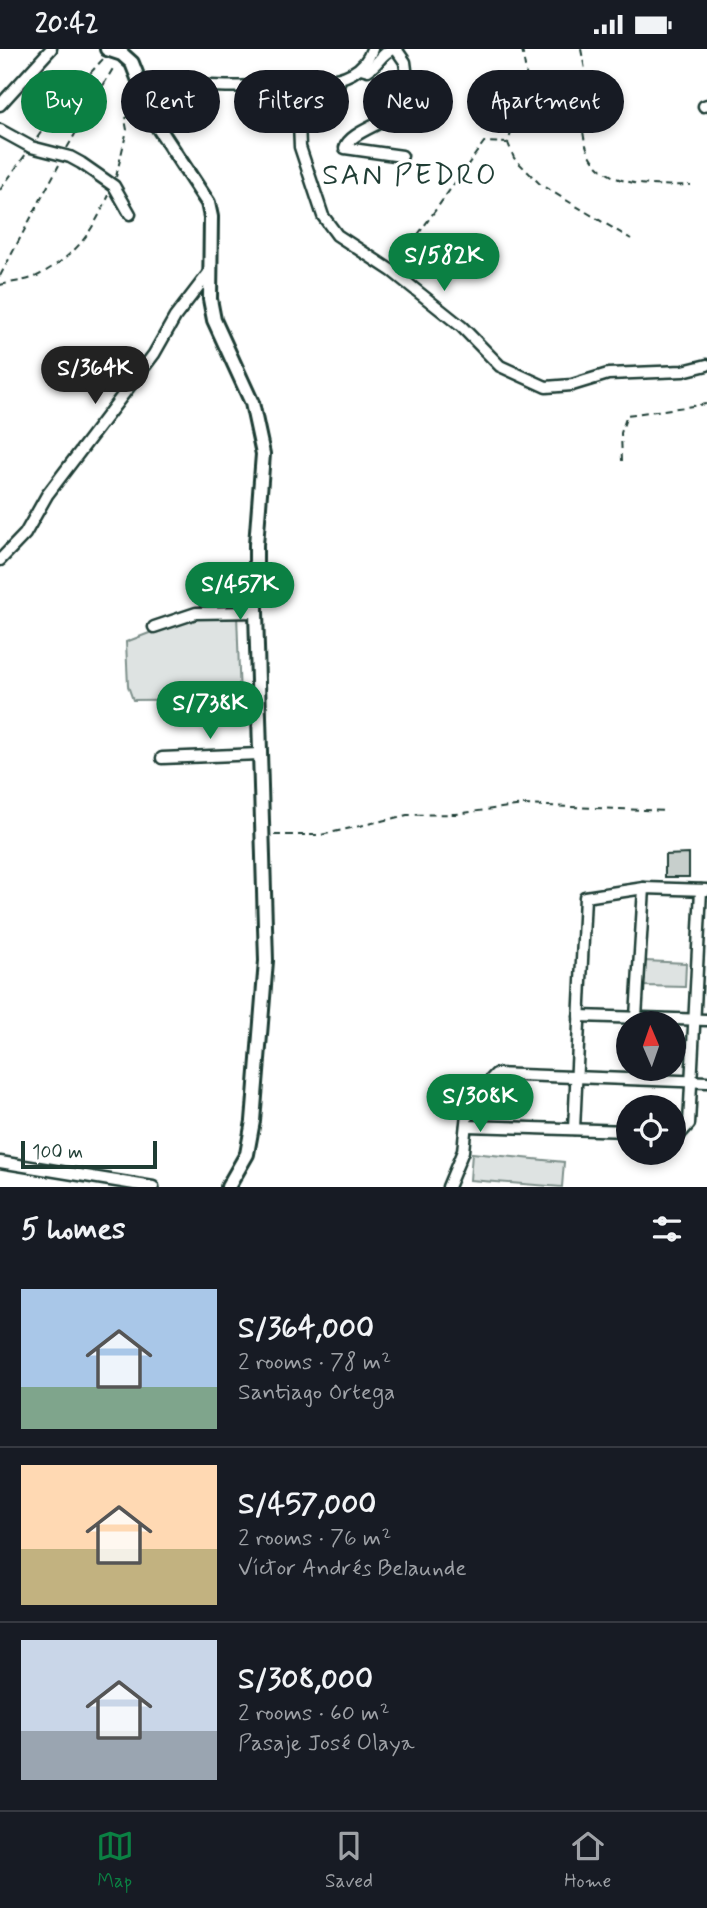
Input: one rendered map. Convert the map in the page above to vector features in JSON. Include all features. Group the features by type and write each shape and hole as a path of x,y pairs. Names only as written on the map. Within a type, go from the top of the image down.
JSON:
{"main road":[{"path":"113,51 132,64 135,70"},
{"path":"164,133 208,203 211,217 214,320 252,403 263,446 256,545 256,612 266,961 253,1121 247,1154 229,1187"}],"street":[{"path":"0,105 51,49"},
{"path":"349,74 361,68 372,49"},
{"path":"361,68 368,70 374,67 386,51 394,49 401,52 405,62 410,101 393,118 351,136 345,148 402,156"},
{"path":"0,130 31,147 63,155 81,163 114,186 130,214"},
{"path":"299,133 300,147 323,216 337,235 392,271 462,327 500,366 546,387 572,385 608,374 683,371 707,365"},
{"path":"0,560 25,534 47,495 154,354 175,317 211,270"},
{"path":"154,627 196,613 256,612"},
{"path":"162,758 259,754"},
{"path":"636,1011 644,888"},
{"path":"574,1129 585,897 644,888 704,890 689,1124 686,1127"},
{"path":"579,1016 616,1017"},
{"path":"686,1019 707,1020"},
{"path":"448,1187 463,1151 468,1104 496,1075 707,1082"},
{"path":"466,1126 616,1131"},
{"path":"0,1162 153,1187"},
{"path":"229,1187 235,1187"}],"path":[{"path":"522,49 527,79 508,143 514,158 541,185 631,239"},
{"path":"581,49 586,77 583,130 590,157 602,172 646,186 691,185"},
{"path":"0,190 56,111 113,51"},
{"path":"0,276 86,112 113,51"},
{"path":"0,285 36,277 89,237 114,186 126,133"},
{"path":"392,271 484,142 508,143"},
{"path":"622,461 621,433 627,415 707,404"},
{"path":"263,834 321,835 407,815 456,814 523,805 667,811"}],"shaded area":[{"path":"237,614 240,699 133,700 128,686 126,642 196,615"},
{"path":"645,961 686,963 685,987 644,986"},
{"path":"472,1153 564,1162 562,1187 470,1180"}],"building":[{"path":"689,854 689,877 665,877 665,855"}],"district":[{"name":"SAN PEDRO","path":"410,175"}]}
